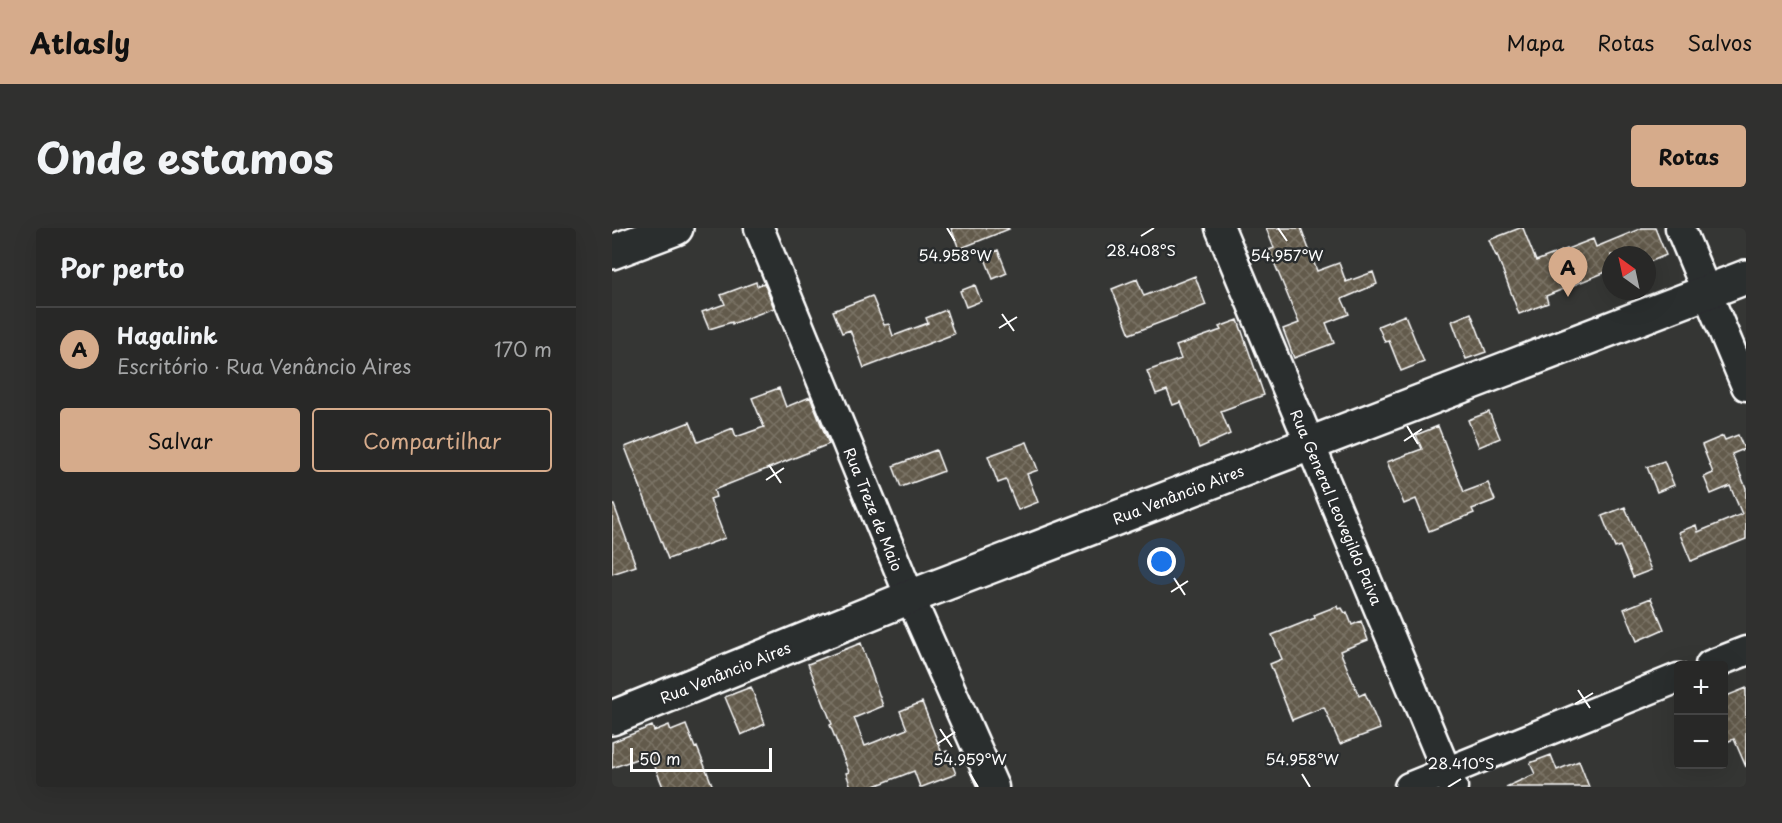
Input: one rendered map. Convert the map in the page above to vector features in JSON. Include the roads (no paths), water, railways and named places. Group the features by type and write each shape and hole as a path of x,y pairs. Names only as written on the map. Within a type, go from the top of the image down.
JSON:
{"main road":[{"path":"612,252 676,228"},
{"name":"Rua Venâncio Aires","path":"612,718 909,597 1746,277"}],"street":[{"name":"Rua Treze de Maio","path":"759,228 909,597 994,787"},
{"name":"Rua General Leovegildo Paiva","path":"1220,228 1450,780"},
{"path":"1680,228 1746,386"},
{"path":"1722,661 1746,651"},
{"path":"1409,787 1450,780 1674,680"}],"place":[{"name":"Hagalink","path":"1568,297"}]}
